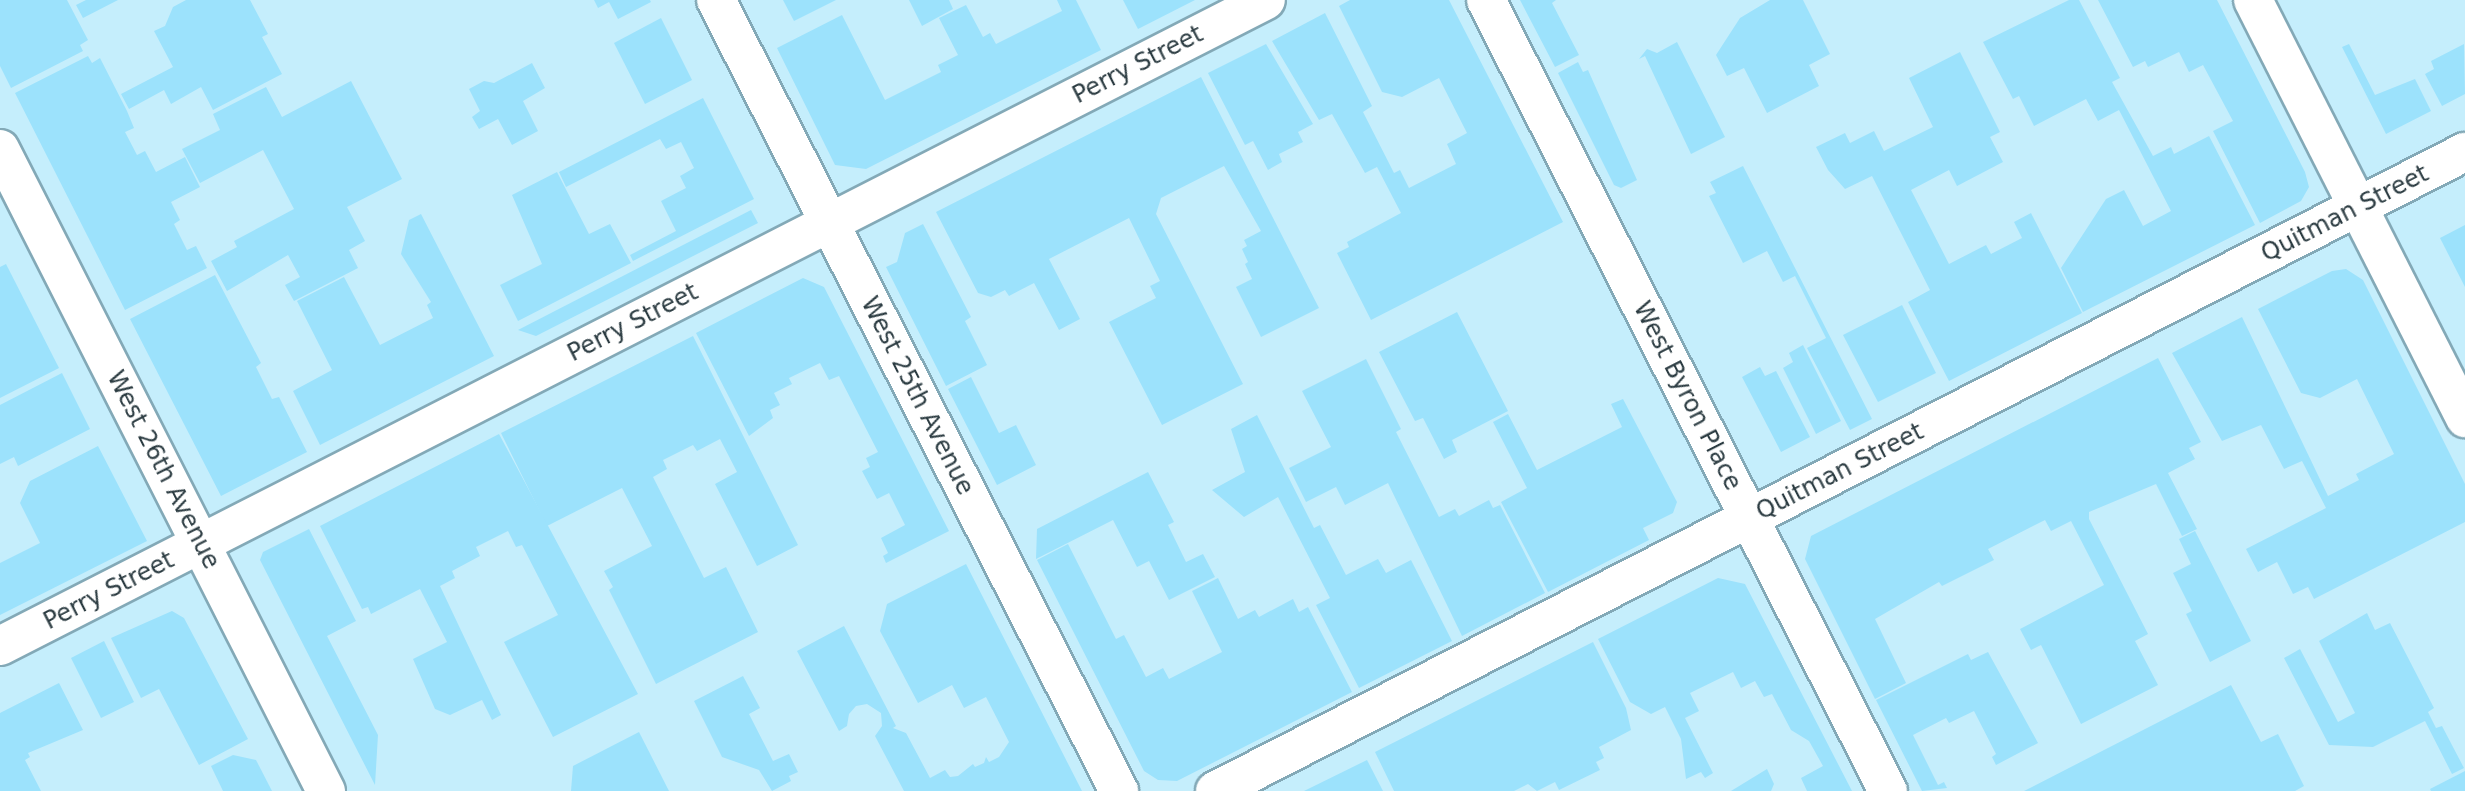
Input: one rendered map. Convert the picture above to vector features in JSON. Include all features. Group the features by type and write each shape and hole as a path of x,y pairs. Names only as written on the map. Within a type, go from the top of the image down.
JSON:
{"street":[{"name":"West 25th Avenue","path":"716,0 1119,791"},
{"name":"Perry Street","path":"0,646 1266,0"},
{"name":"West Byron Place","path":"1486,0 1888,791"},
{"path":"2253,0 2465,418"},
{"name":"West 26th Avenue","path":"0,149 326,791"},
{"name":"Quitman Street","path":"1215,791 2465,152"}],"shaded area":[{"path":"0,0 67,0 88,40 80,45 83,51 11,88 0,66"},
{"path":"86,0 118,0 83,18 76,5"},
{"path":"186,0 250,0 268,34 262,37 282,74 213,110 201,87 171,104 164,90 129,109 121,94 173,67 154,31 165,26 173,7"},
{"path":"594,0 651,2 618,19 609,2 598,8"},
{"path":"783,0 836,0 794,21"},
{"path":"909,0 949,0 953,9 922,26"},
{"path":"1057,0 1076,0 1101,50 866,169 835,165 777,48 842,15 885,100 941,72 938,65 958,55 939,18 966,5 983,37 990,33 996,44 1062,11"},
{"path":"1123,0 1195,0 1138,29"},
{"path":"1350,0 1449,0 1563,222 1371,320 1337,253 1349,247 1347,242 1401,213 1377,167 1365,173 1332,114 1319,120 1272,41 1325,13 1372,106 1363,112 1394,173 1400,170 1409,188 1456,164 1447,144 1467,133 1439,78 1402,97 1382,92 1339,6"},
{"path":"1520,0 1556,0 1552,3 1579,55 1555,67"},
{"path":"1770,0 1803,0 1830,54 1809,65 1819,86 1767,113 1744,68 1727,76 1716,55 1740,18"},
{"path":"2069,0 2079,0 2120,78 2112,82 2153,156 2171,147 2174,154 2209,136 2255,225 2083,312 2061,268 2106,199 2124,190 2143,226 2171,211 2119,110 2098,121 2086,99 2034,126 2019,96 2013,99 1983,42"},
{"path":"2098,0 2217,0 2305,172 2309,187 2301,201 2260,223 2213,131 2233,121 2203,65 2189,72 2179,52 2148,67 2145,61 2133,67"},
{"path":"661,18 692,80 645,104 614,43"},
{"path":"1677,42 1725,137 1691,154 1645,56 1639,59 1647,49 1657,53"},
{"path":"1266,44 1313,124 1298,132 1303,142 1279,154 1282,162 1268,170 1253,141 1245,145 1208,73"},
{"path":"2349,44 2375,95 2415,79 2431,111 2386,134 2342,47"},
{"path":"2464,44 2465,94 2442,106 2425,74 2434,69 2431,61"},
{"path":"1960,52 2000,132 1990,137 2003,162 1957,186 1949,170 1911,190 1949,264 1986,245 1991,254 2022,238 2014,222 2031,213 2082,313 1949,381 1908,302 1930,290 1872,176 1845,189 1828,170 1816,147 1845,133 1850,143 1874,131 1884,151 1933,127 1909,78"},
{"path":"88,56 92,63 100,58 127,111 134,128 125,132 137,155 145,151 156,172 185,157 200,187 171,202 180,220 174,224 187,250 196,246 207,268 125,310 15,93"},
{"path":"1578,62 1583,72 1588,70 1637,180 1621,188 1614,185 1558,73"},
{"path":"532,63 545,88 523,101 538,131 512,145 498,119 479,129 472,117 480,111 469,89 484,81 494,83"},
{"path":"1201,77 1319,308 1261,337 1236,287 1252,279 1245,264 1248,262 1242,249 1247,246 1244,240 1261,231 1224,166 1161,198 1156,214 1243,384 1162,425 1109,322 1156,298 1150,286 1160,281 1129,218 1049,259 1080,319 1059,330 1034,283 1009,296 1005,290 991,297 978,293 936,212"},
{"path":"351,81 402,179 347,207 365,241 349,250 358,268 294,301 285,285 300,277 288,255 227,291 211,261 237,247 234,241 294,209 263,150 200,183 182,149 220,130 213,114 266,87 282,117"},
{"path":"703,98 754,199 633,261 630,255 676,231 661,201 686,188 680,176 694,168 681,142 666,149 660,139 566,187 559,172"},
{"path":"1743,166 1872,419 1850,430 1807,348 1826,338 1795,276 1783,282 1767,251 1743,263 1709,196 1716,193 1710,182"},
{"path":"557,172 589,234 610,224 631,263 518,321 500,285 542,264 512,195"},
{"path":"751,210 758,223 536,336 518,330"},
{"path":"421,214 494,356 320,445 293,391 332,370 297,301 344,277 380,345 433,318 427,305 431,302 401,254 409,220"},
{"path":"923,224 971,317 965,321 987,365 946,386 886,267 897,262 905,233"},
{"path":"2465,225 2465,287 2440,238"},
{"path":"6,264 59,368 0,398 0,267"},
{"path":"2346,269 2363,280 2465,484 2465,522 2314,599 2308,587 2293,594 2277,562 2258,572 2246,549 2326,508 2302,461 2284,469 2261,425 2222,441 2172,353 2242,317 2328,496 2359,480 2356,474 2394,454 2357,379 2320,398 2301,393 2258,309 2332,271"},
{"path":"215,275 261,363 256,367 272,399 279,397 307,452 221,496 130,319"},
{"path":"803,278 824,287 949,531 886,563 883,556 888,553 881,538 905,525 889,493 877,499 862,471 870,467 866,458 878,452 839,376 829,380 820,363 789,378 792,384 774,393 780,405 770,410 773,418 749,436 696,333"},
{"path":"1902,305 1936,373 1878,402 1843,335"},
{"path":"1457,312 1508,411 1452,440 1457,452 1444,459 1423,418 1415,421 1379,352"},
{"path":"693,336 798,545 757,566 715,484 737,472 720,439 697,451 693,445 663,460 667,469 653,477 704,578 726,567 758,632 656,684 609,590 613,587 604,571 652,546 622,488 547,526 501,433"},
{"path":"1803,345 1841,421 1816,434 1783,368 1793,362 1789,353"},
{"path":"2158,358 2201,442 2189,448 2195,459 2168,473 2197,529 2182,536 2156,484 2089,512 2089,519 2148,634 2135,641 2158,685 2081,724 2041,645 2031,650 2020,629 2104,585 2071,521 2051,531 2045,520 1988,549 1994,560 1942,586 1939,582 1875,619 1906,683 1875,699 1805,559 1811,536"},
{"path":"1366,359 1401,429 1396,432 1439,517 1455,509 1459,516 1489,500 1493,508 1500,505 1545,593 1462,636 1388,483 1345,505 1336,487 1306,502 1289,468 1331,447 1302,391"},
{"path":"1760,367 1765,376 1776,371 1810,437 1781,452 1742,377"},
{"path":"62,373 90,429 18,466 14,457 0,464 0,405"},
{"path":"971,377 999,433 1016,425 1036,465 997,485 948,389"},
{"path":"1623,399 1677,502 1673,513 1643,528 1649,540 1548,592 1501,502 1527,488 1493,422 1508,414 1537,470 1622,427 1611,404"},
{"path":"1257,415 1314,528 1320,525 1346,575 1378,559 1386,573 1411,560 1452,641 1359,688 1316,605 1330,598 1278,497 1244,517 1212,490 1245,472 1231,429"},
{"path":"499,434 638,694 553,737 504,642 558,615 522,545 516,547 508,531 476,547 480,556 452,571 455,578 440,586 501,715 492,720 482,700 450,715 435,709 413,659 447,642 420,589 371,614 368,607 362,609 320,526"},
{"path":"98,446 147,541 0,615 0,563 40,543 20,503 30,481"},
{"path":"1148,472 1174,522 1168,525 1186,562 1203,554 1215,577 1169,600 1149,561 1137,567 1113,520 1036,559 1037,529"},
{"path":"309,529 356,621 327,636 378,735 375,785 260,560 263,552"},
{"path":"2195,531 2251,641 2210,662 2186,614 2192,611 2173,573 2191,564 2179,539"},
{"path":"1068,544 1116,639 1124,635 1146,677 1163,668 1169,679 1222,652 1192,591 1218,578 1238,619 1255,610 1259,617 1293,599 1299,612 1308,607 1352,692 1177,781 1158,780 1144,771 1037,560"},
{"path":"966,564 1082,791 904,791 875,736 882,726 881,713 867,704 856,706 849,714 847,726 839,731 797,651 844,626 896,726 893,728 906,733 930,778 945,770 950,777 958,776 973,764 975,767 984,763 986,757 989,762 999,757 1009,742 986,697 964,708 952,685 918,703 880,631 887,604"},
{"path":"1718,578 1745,584 1852,791 1807,791 1801,778 1823,766 1809,741 1791,730 1772,694 1764,697 1755,681 1741,688 1733,672 1690,693 1699,711 1685,718 1713,773 1705,778 1701,772 1686,779 1681,739 1665,707 1651,714 1630,702 1598,639"},
{"path":"172,611 184,618 248,739 199,765 159,689 141,698 111,638"},
{"path":"2367,613 2375,630 2390,623 2434,708 2428,712 2436,728 2442,726 2464,768 2452,774 2425,721 2373,747 2329,745 2284,658 2300,649 2338,722 2355,713 2319,641"},
{"path":"104,641 134,702 101,718 71,658"},
{"path":"1593,642 1626,708 1631,730 1599,747 1604,758 1596,762 1600,770 1559,790 1555,782 1537,791 1528,784 1514,791 1394,791 1375,752"},
{"path":"1988,652 2038,743 1996,765 1992,757 1996,754 1974,711 1949,723 1946,718 1913,735 1938,785 1944,782 1947,788 1922,791 1876,700 1968,654 1971,660"},
{"path":"743,676 760,708 749,714 773,761 789,754 798,772 789,776 791,781 772,791 759,770 722,757 694,701"},
{"path":"59,683 83,730 28,753 30,757 25,760 41,791 0,791 0,713"},
{"path":"2231,685 2261,742 2278,734 2304,786 2295,791 2024,791"},
{"path":"639,732 669,791 571,791 573,766"},
{"path":"233,755 256,760 272,791 223,791 211,766"},
{"path":"1367,760 1383,791 1304,791"},
{"path":"1767,769 1774,784 1771,791 1731,791"},
{"path":"2465,771 2465,791 2431,791 2430,789"}]}
